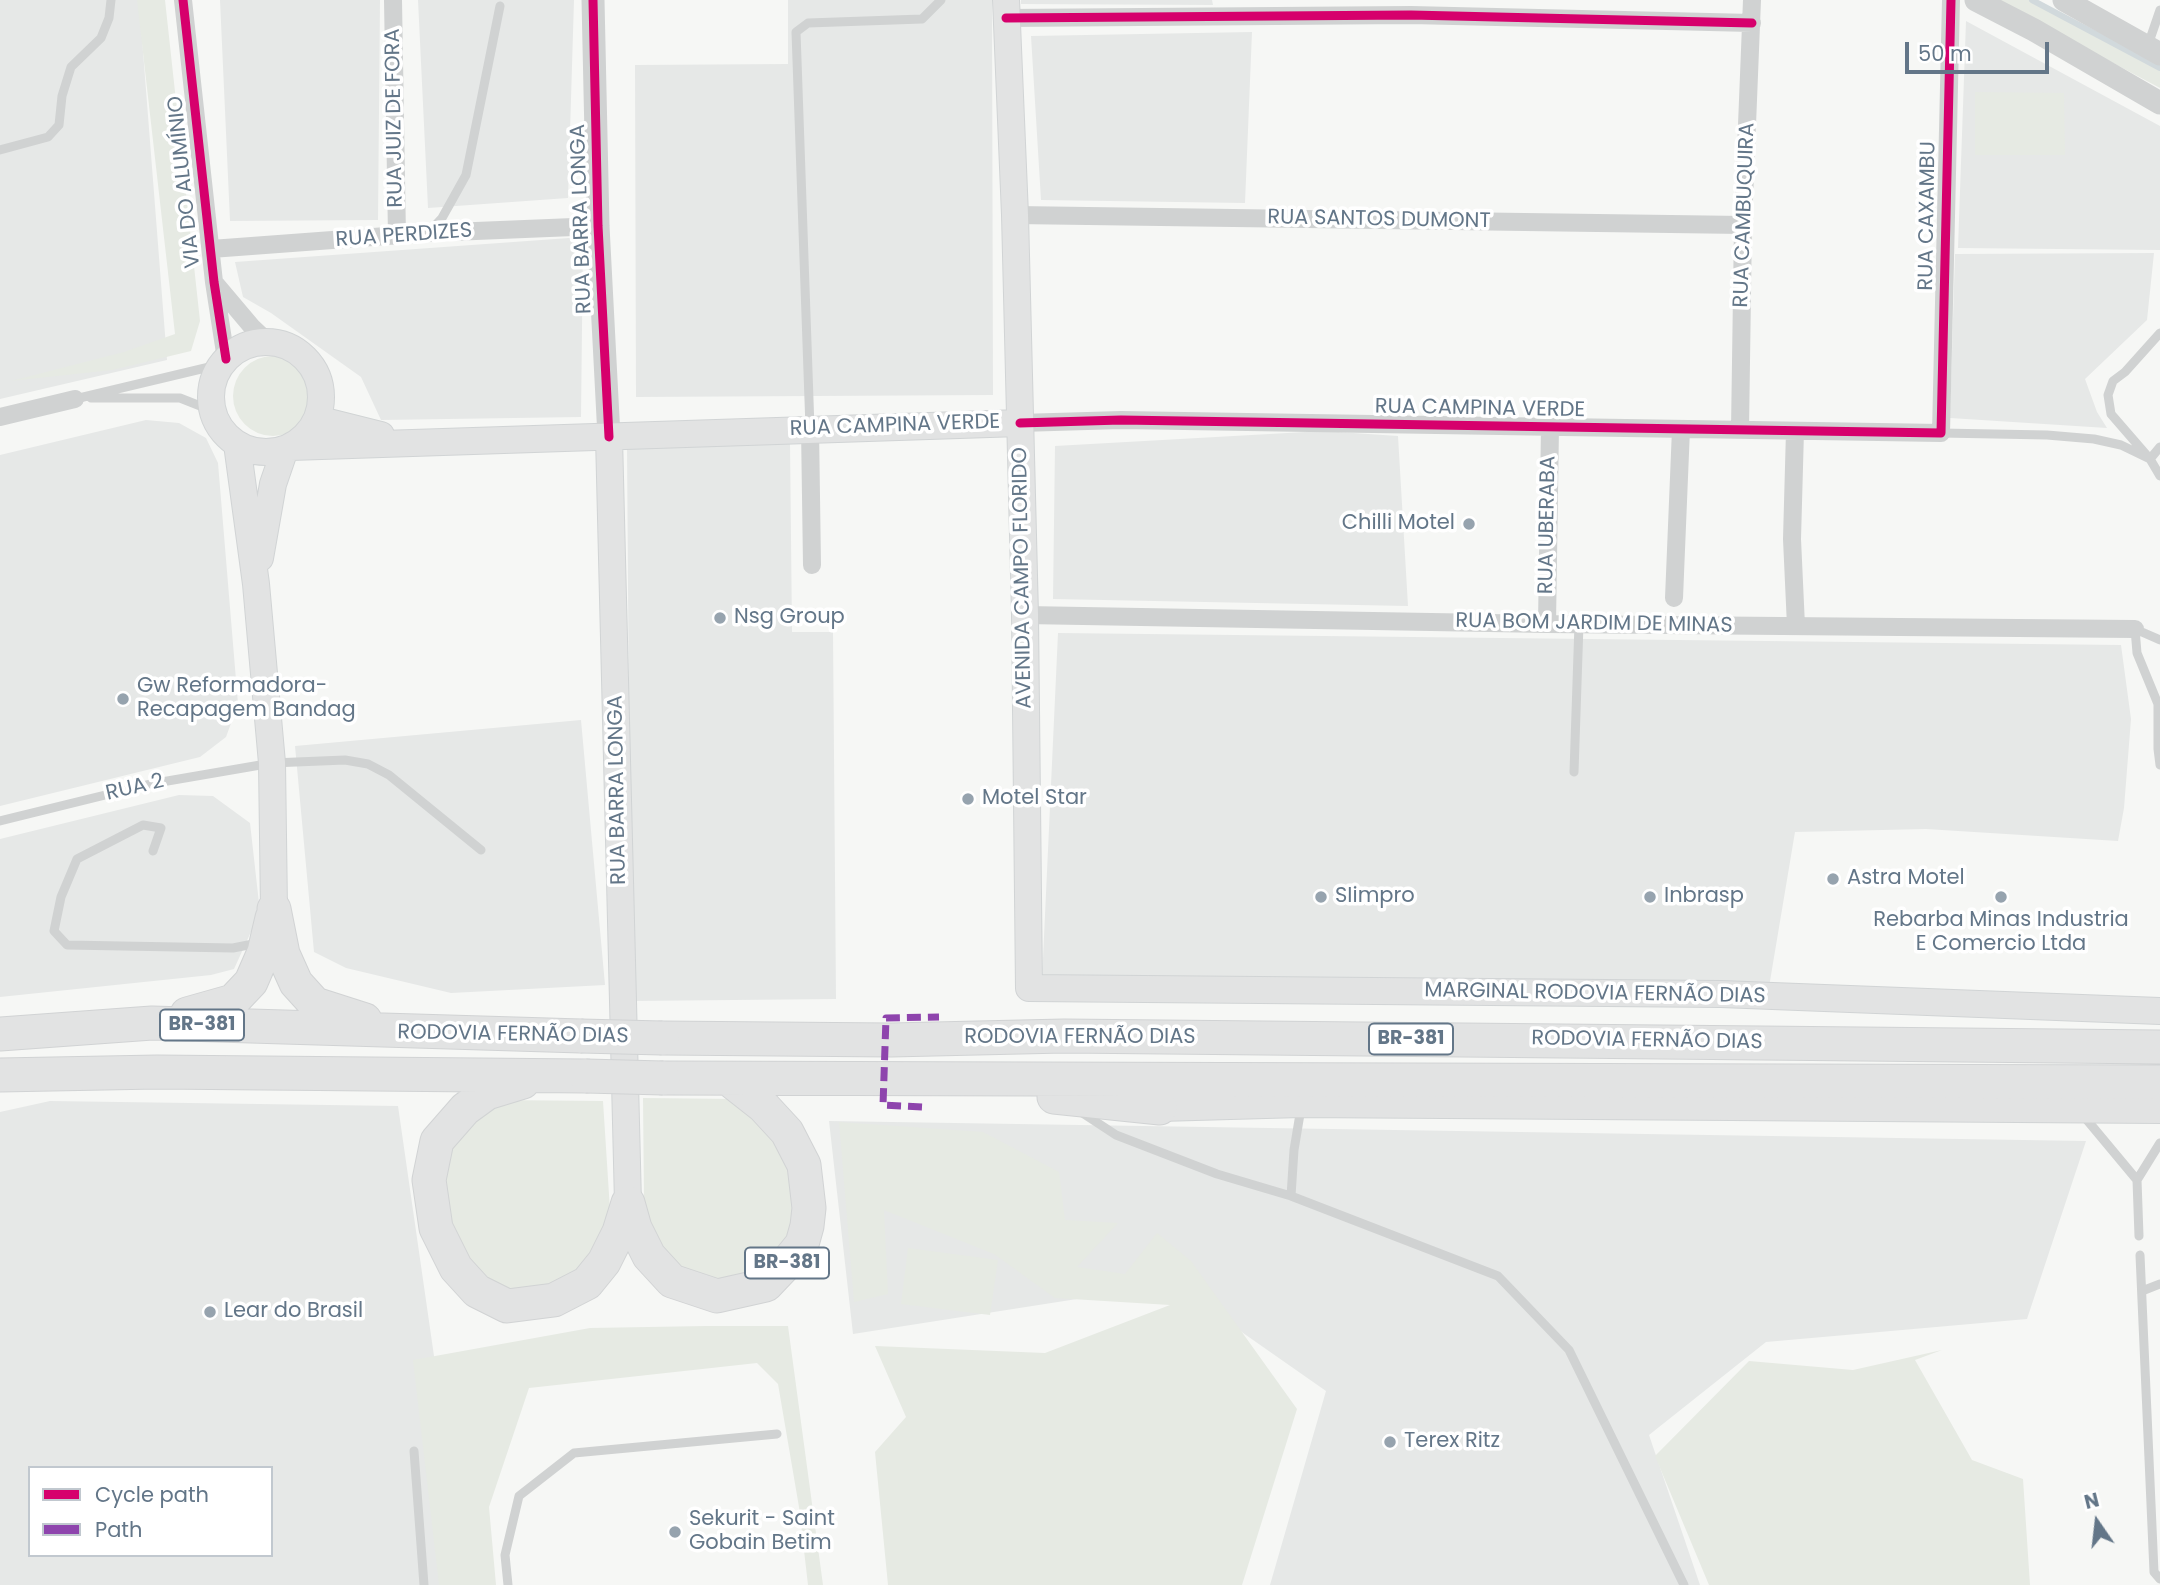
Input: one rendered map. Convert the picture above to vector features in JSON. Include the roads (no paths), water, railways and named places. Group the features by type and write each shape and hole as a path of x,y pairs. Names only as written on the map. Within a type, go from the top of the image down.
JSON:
{"highway":[{"path":"152,1023 233,1001 251,982 264,953 274,909"},
{"path":"274,909 283,954 296,982 315,1004 404,1032"},
{"name":"RODOVIA FERNÃO DIAS","path":"0,1034 152,1023 662,1038 891,1040 1064,1036 2160,1047"},
{"name":"BR-381","path":"0,1099 64,1091 157,1072"},
{"name":"RODOVIA FERNÃO DIAS","path":"0,1075 157,1072 546,1075 730,1080 980,1078 2160,1082"},
{"path":"546,1075 487,1093 465,1109 437,1141 429,1181 436,1228 456,1268 477,1291 507,1306 554,1300 587,1283 604,1262 619,1232 628,1203"},
{"name":"BR-381","path":"980,1078 1029,1094 1160,1108"},
{"name":"BR-381","path":"628,1203 635,1228 649,1256 673,1281 717,1296 766,1285 803,1244 809,1208 804,1165 788,1132 764,1106 730,1080"}],"main road":[{"name":"AVENIDA CAMPO FLORIDO","path":"1006,9 1015,215 1025,615 1029,988"},
{"path":"268,342 291,348 310,363 318,377 322,393 321,410 304,438 288,448 260,452 237,444 226,436 212,411 211,395 214,379 224,362 238,350 252,344 268,342"},
{"name":"RUA CAMPINA VERDE","path":"317,419 382,436 435,441"},
{"name":"RUA CAMPINA VERDE","path":"288,448 810,428 1020,423"},
{"name":"RUA BARRA LONGA","path":"609,437 628,1203"},
{"path":"237,444 256,584 272,763 274,909"},
{"path":"256,584 273,484 288,448"},
{"name":"MARGINAL RODOVIA FERNÃO DIAS","path":"1029,988 1721,994 2160,1011"},
{"name":"BR-381","path":"1160,1108 1301,1104 2160,1110"}],"street":[{"name":"VIA DO ALUMÍNIO","path":"183,0 224,362"},
{"name":"RUA JUIZ DE FORA","path":"393,0 397,236"},
{"name":"RUA BARRA LONGA","path":"593,0 598,226 609,437"},
{"name":"RUA CAMBUQUIRA","path":"1740,430 1743,225 1752,0"},
{"name":"RUA CAXAMBU","path":"1941,433 1951,0"},
{"path":"1976,0 2160,103"},
{"path":"2064,0 2154,50"},
{"path":"1006,9 1411,7 1752,23"},
{"name":"RUA SANTOS DUMONT","path":"1015,215 1743,225"},
{"name":"RUA PERDIZES","path":"211,249 427,233 598,226"},
{"name":"VIA DO ALUMÍNIO","path":"214,282 268,342"},
{"path":"0,417 75,399"},
{"name":"RUA CAMPINA VERDE","path":"1020,423 1121,420 1941,433"},
{"name":"RUA UBERABA","path":"1547,624 1550,427"},
{"path":"810,428 812,565"},
{"path":"1674,598 1681,429"},
{"path":"1795,431 1792,539 1796,626"},
{"name":"RUA BOM JARDIM DE MINAS","path":"1025,615 1547,624 2135,629"}],"lane":[{"path":"0,150 48,137 59,125 62,96 71,67 101,38 111,0"},
{"path":"810,428 796,32 808,23 922,19 941,0"},
{"path":"427,233 442,218 466,175 500,6"},
{"path":"2154,50 2160,10"},
{"path":"2160,333 2125,372 2113,381 2108,395 2111,414 2150,459 2160,476"},
{"path":"75,399 224,362"},
{"path":"75,399 180,398 212,411"},
{"name":"RUA CAMPINA VERDE","path":"1941,433 2047,435 2094,439 2121,446 2150,459"},
{"path":"2150,459 2160,447"},
{"path":"1574,772 1579,624"},
{"path":"2135,629 2137,653 2158,704 2160,765"},
{"name":"RUA BOM JARDIM DE MINAS","path":"2135,629 2160,640"},
{"name":"RUA 2","path":"0,821 150,784 272,763 345,760 369,764 389,775 481,850"},
{"path":"153,851 160,828 143,825 77,859 61,897 54,931 68,945 233,948 267,941"},
{"path":"1065,1098 1085,1116 1116,1135 1217,1174 1291,1196 1497,1276 1569,1350 1684,1585"},
{"path":"1291,1196 1301,1104"},
{"path":"2078,1110 2137,1180"},
{"path":"2139,1236 2137,1180 2160,1143"},
{"path":"2140,1255 2154,1572 2160,1579"},
{"path":"2142,1291 2160,1284"},
{"path":"508,1585 505,1555 519,1496 574,1453 777,1434"},
{"path":"414,1451 424,1585"}],"waterway":[{"path":"2032,0 2160,68"}],"place":[{"name":"Chilli Motel","path":"1469,524"},
{"name":"Nsg Group","path":"720,618"},
{"name":"Gw Reformadora- Recapagem Bandag","path":"123,699"},
{"name":"Motel Star","path":"968,799"},
{"name":"Astra Motel","path":"1833,879"},
{"name":"SIimpro","path":"1321,897"},
{"name":"Inbrasp","path":"1650,897"},
{"name":"Rebarba Minas Industria E Comercio Ltda","path":"2001,897"},
{"name":"Lear do Brasil","path":"210,1312"},
{"name":"Terex Ritz","path":"1390,1442"},
{"name":"Sekurit - Saint Gobain Betim","path":"675,1532"}]}
